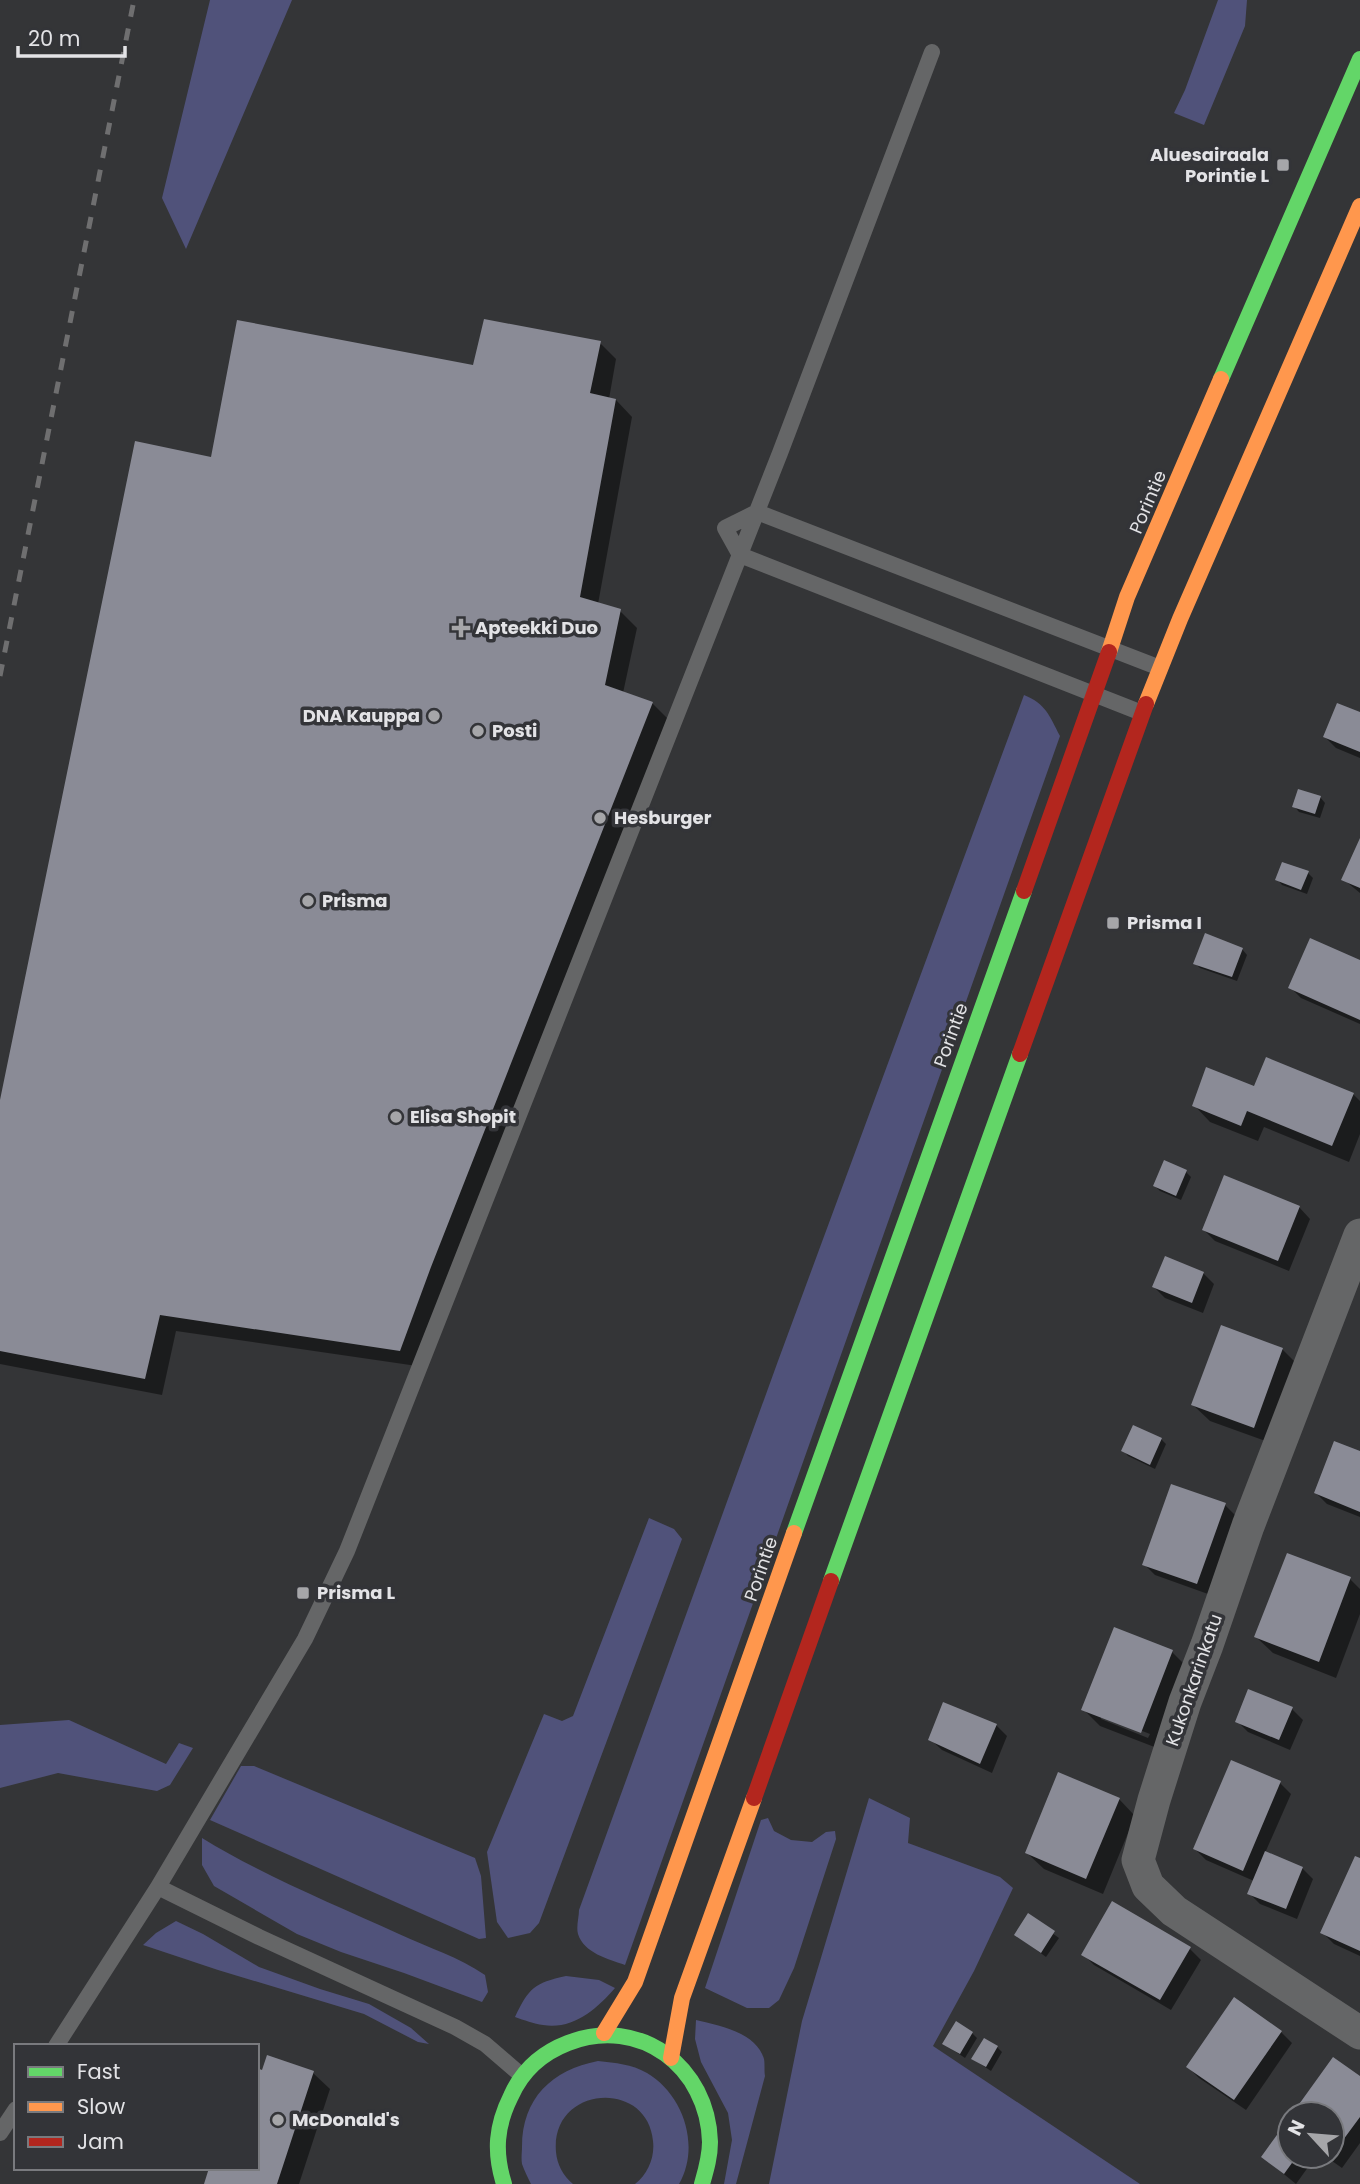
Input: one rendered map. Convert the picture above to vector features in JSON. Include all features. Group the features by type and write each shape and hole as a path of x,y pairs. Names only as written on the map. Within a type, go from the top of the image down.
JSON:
{"main road":[{"name":"Porintie","path":"604,2034 635,1982 1127,597 1360,59"},
{"path":"671,2058 682,1998 1142,713 1360,206"},
{"path":"504,2184 497,2164 496,2143 503,2110 521,2075 549,2052 576,2039 604,2034 642,2039 671,2058 695,2087 709,2124 709,2160 702,2184"},
{"path":"485,2184 497,2164"}],"street":[{"name":"Kukonkarinkatu","path":"1360,1235 1248,1526 1185,1702 1138,1860 1148,1886 1174,1911 1360,2032"}],"lane":[{"path":"57,2044 158,1887 305,1639 347,1551 757,512 932,52"},
{"path":"1142,713 740,555 725,528 757,512 1160,668"},
{"path":"158,1887 259,1937 455,2027 485,2044 521,2075"},
{"path":"0,2133 14,2112"}],"shaded area":[{"path":"210,0 292,0 186,249 162,198"},
{"path":"1218,0 1247,0 1245,26 1204,125 1174,113"},
{"path":"1024,695 1042,706 1060,736 625,1965 585,1946 577,1931 579,1910"},
{"path":"649,1518 674,1529 682,1539 539,1923 530,1933 508,1938 497,1922 487,1852 544,1714 562,1721 573,1716"},
{"path":"69,1720 166,1764 179,1743 193,1748 170,1785 157,1791 58,1773 0,1788 0,1725"},
{"path":"241,1766 254,1766 475,1858 481,1876 486,1938 479,1939 210,1820"},
{"path":"869,1798 910,1818 908,1843 1000,1877 1013,1888 974,1971 933,2046 1140,2184 769,2184 802,2021"},
{"path":"768,1818 774,1831 791,1840 812,1842 826,1832 835,1831 836,1839 794,1968 779,2000 769,2008 747,2008 705,1988 761,1820"},
{"path":"202,1838 299,1889 465,1963 485,1975 488,1992 482,2002 297,1934 214,1886 202,1865"},
{"path":"176,1921 259,1967 369,2004 411,2028 429,2044 418,2042 364,2014 143,1945"},
{"path":"566,1976 599,1980 615,1988 584,2016 564,2024 543,2025 515,2017 524,1999 534,1988"},
{"path":"696,2020 745,2036 760,2050 764,2059 765,2076 736,2184 724,2184 732,2140 728,2113 701,2062 695,2039"},
{"path":"598,2061 623,2064 647,2073 660,2082 679,2107 685,2122 688,2154 679,2184 635,2184 652,2159 653,2141 647,2121 634,2107 618,2099 600,2098 582,2103 568,2114 558,2130 558,2161 563,2174 573,2184 531,2184 522,2164 522,2155 523,2130 534,2101 554,2079 567,2071"}],"building":[{"name":"Prisma","path":"484,319 601,341 590,393 616,399 580,597 621,609 605,685 653,702 400,1351 160,1315 145,1379 0,1351 0,1100 135,441 211,457 237,320 473,365"},
{"path":"1337,703 1360,712 1360,752 1323,737"},
{"path":"1298,789 1321,796 1315,814 1292,807"},
{"path":"1360,838 1360,888 1341,880"},
{"path":"1282,862 1309,871 1301,890 1275,880"},
{"path":"1205,933 1243,948 1232,977 1193,964"},
{"path":"1310,938 1360,960 1360,1020 1288,988"},
{"path":"1266,1057 1354,1093 1332,1146 1247,1111 1241,1126 1192,1106 1206,1067 1254,1086"},
{"path":"1164,1160 1187,1170 1176,1196 1153,1186"},
{"path":"1224,1175 1300,1206 1278,1261 1202,1230"},
{"path":"1165,1256 1204,1272 1192,1303 1152,1287"},
{"path":"1221,1325 1283,1348 1254,1428 1191,1405"},
{"path":"1133,1425 1162,1438 1150,1465 1121,1451"},
{"path":"1334,1441 1360,1451 1360,1512 1314,1493"},
{"path":"1171,1484 1226,1503 1197,1584 1142,1565"},
{"path":"1287,1553 1351,1577 1319,1662 1254,1637"},
{"path":"1114,1627 1173,1650 1141,1733 1081,1710"},
{"path":"1248,1689 1293,1707 1279,1740 1235,1722"},
{"path":"943,1702 997,1724 980,1764 928,1740"},
{"path":"1231,1760 1281,1781 1243,1871 1193,1849"},
{"path":"1058,1772 1120,1798 1086,1879 1025,1853"},
{"path":"1265,1851 1303,1867 1286,1909 1247,1894"},
{"path":"1355,1856 1360,1858 1360,1951 1320,1933"},
{"path":"1112,1901 1191,1947 1160,2000 1081,1955"},
{"path":"1028,1913 1055,1931 1041,1953 1014,1935"},
{"path":"1234,1997 1282,2031 1234,2100 1186,2067"},
{"path":"956,2021 973,2032 960,2054 942,2044"},
{"path":"984,2038 998,2046 986,2067 971,2059"},
{"name":"McDonald's","path":"267,2055 314,2071 277,2184 204,2184 208,2170 259,2170 259,2069 262,2070"},
{"path":"1333,2057 1360,2076 1360,2117 1346,2136 1346,2100 1302,2100"},
{"path":"1276,2136 1276,2168 1261,2157"}],"railway":[{"path":"0,676 134,0"}],"traffic: fast":[{"path":"1221,379 1360,59"},
{"path":"794,1533 1024,891"},
{"path":"831,1581 1020,1054"},
{"path":"504,2184 498,2139 502,2118 516,2087 527,2071 550,2052 568,2043 595,2036 620,2036 644,2042 665,2054 683,2070 697,2091 706,2115 710,2142 702,2184"}],"traffic: slow":[{"path":"1146,704 1180,619 1360,206"},
{"path":"1109,652 1127,597 1221,379"},
{"path":"604,2033 635,1982 794,1533"},
{"path":"671,2058 682,1998 754,1798"}],"traffic: jam":[{"path":"1024,891 1109,652"},
{"path":"1020,1054 1146,704"},
{"path":"754,1798 831,1581"}],"place":[{"name":"Aluesairaala Porintie L","path":"1283,165"},
{"name":"Apteekki Duo","path":"461,628"},
{"name":"DNA Kauppa","path":"434,716"},
{"name":"Posti","path":"478,731"},
{"name":"Hesburger","path":"600,818"},
{"name":"Prisma","path":"308,901"},
{"name":"Prisma I","path":"1113,923"},
{"name":"Elisa Shopit","path":"396,1117"},
{"name":"Prisma L","path":"303,1593"},
{"name":"McDonald's","path":"278,2120"}]}
